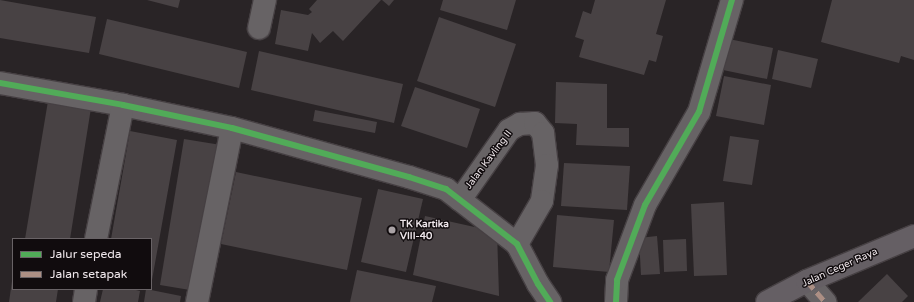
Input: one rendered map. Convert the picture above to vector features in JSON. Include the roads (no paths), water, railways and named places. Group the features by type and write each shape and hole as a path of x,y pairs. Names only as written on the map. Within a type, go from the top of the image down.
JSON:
{"main road":[{"name":"Jalan Ceger Raya","path":"767,302 807,281 914,236"}],"street":[{"path":"259,28 265,0"},
{"path":"616,302 617,280 645,205 699,112 732,0"},
{"path":"0,83 123,105 232,128 409,177 446,189 517,244 538,284 550,302"},
{"path":"96,238 123,105"},
{"name":"Jalan Kavling II","path":"460,200 509,130 520,124 535,123 543,133 547,165 542,201 517,244"},
{"path":"197,302 232,128"},
{"path":"807,281 826,302"},
{"path":"84,302 86,290"}],"place":[{"name":"TK Kartika VIII-40","path":"392,230"}]}
